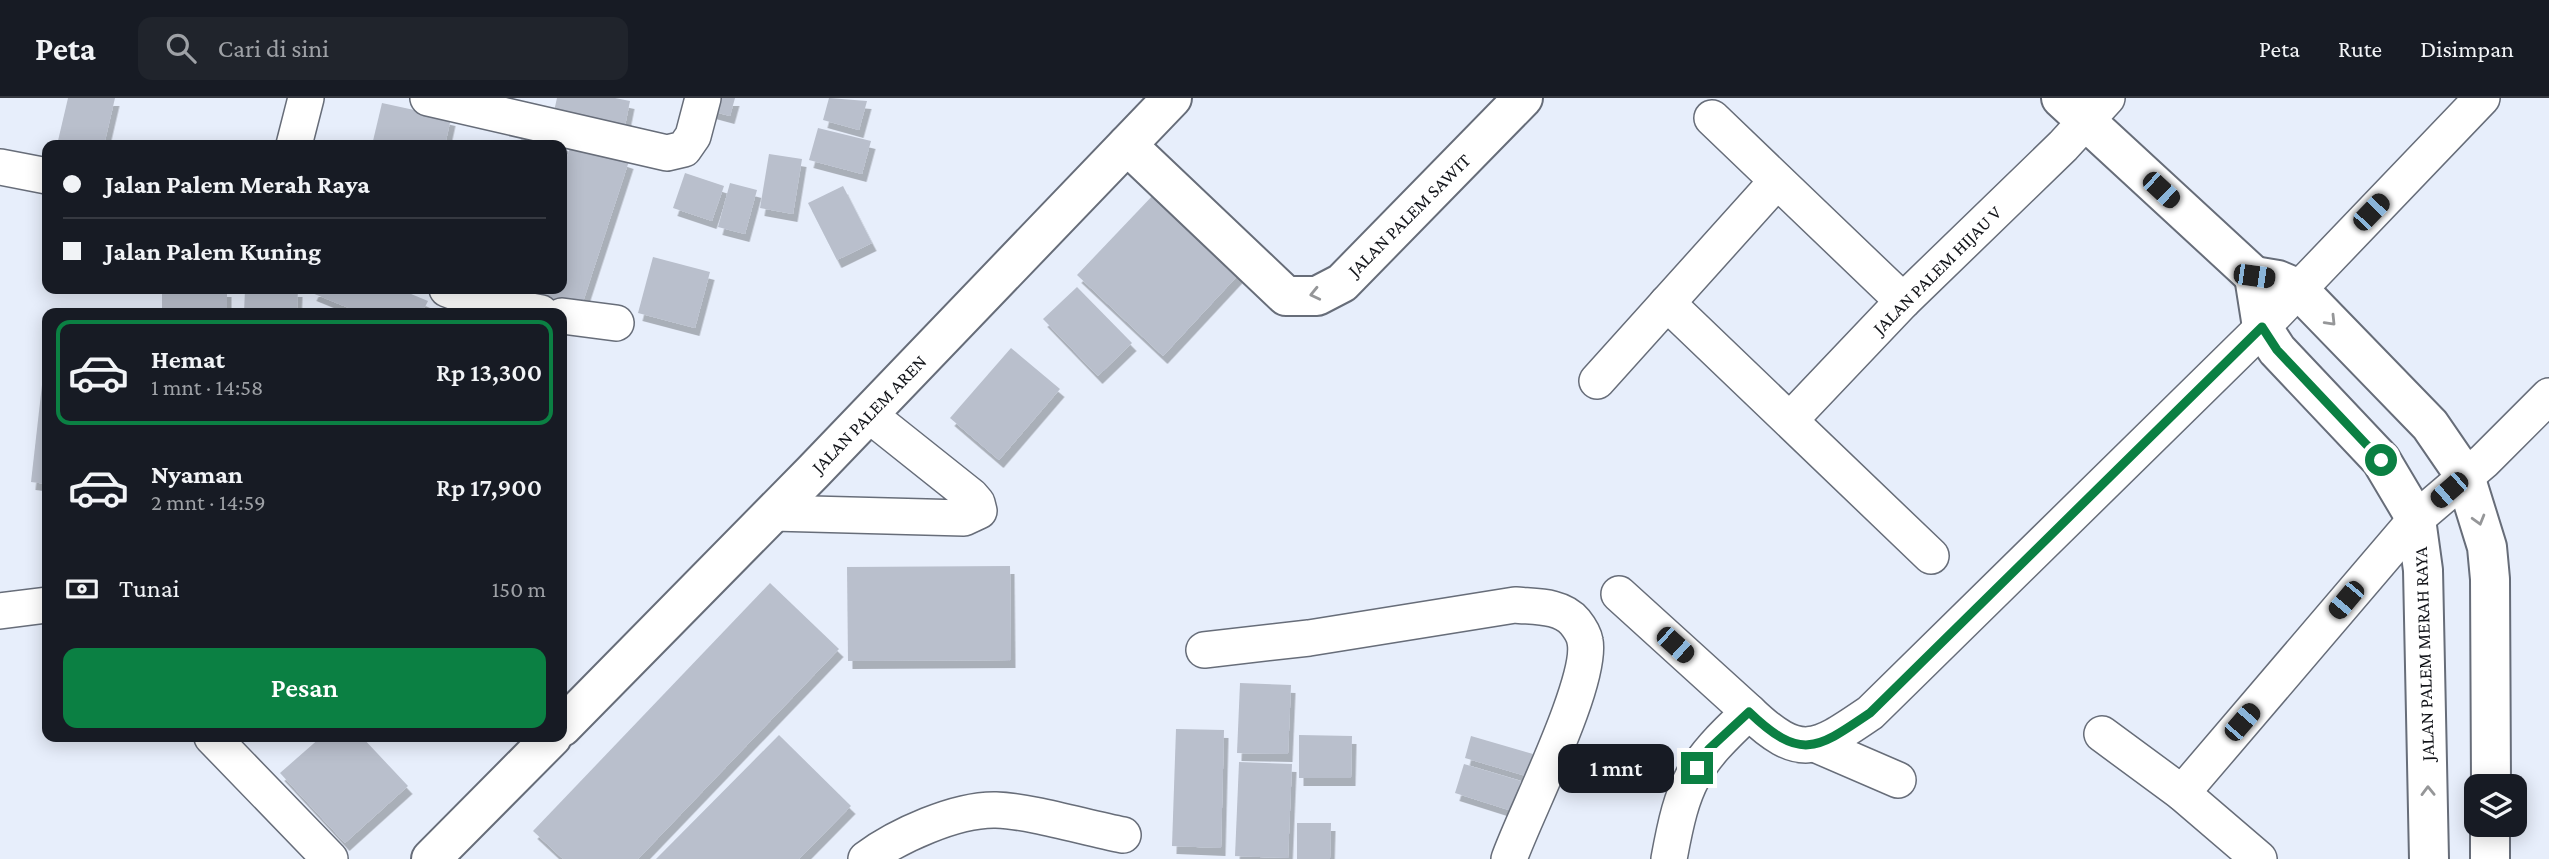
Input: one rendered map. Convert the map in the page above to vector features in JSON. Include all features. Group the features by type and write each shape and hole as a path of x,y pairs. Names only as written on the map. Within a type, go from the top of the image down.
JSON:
{"street":[{"path":"295,140 306,98"},
{"path":"428,98 555,130 667,153 684,149 693,136 703,98"},
{"name":"JALAN PALEM AREN","path":"567,722 773,513 1172,98"},
{"name":"JALAN PALEM SAWIT","path":"1127,145 1286,296 1317,296 1342,283 1524,98"},
{"path":"1619,594 1770,732 1793,744 1817,745 1829,741 1870,713 2262,327 2482,98"},
{"path":"2084,106 2254,276 2278,280 2297,288 2430,425 2465,476 2487,547 2490,579 2491,774"},
{"name":"JALAN PALEM HIJAU V","path":"1790,420 2084,106"},
{"path":"1712,118 1903,301"},
{"path":"0,167 42,175"},
{"path":"1597,381 1777,181"},
{"name":"JALAN PALEM MERAH RAYA","path":"2254,276 2262,327 2277,350 2381,460 2416,519 2423,570 2429,859"},
{"path":"460,294 479,301 515,308"},
{"path":"1667,303 1931,556"},
{"path":"567,317 616,323"},
{"path":"2182,793 2416,519 2548,398"},
{"path":"773,513 964,518 979,511 971,496 868,414"},
{"path":"1204,650 1309,638 1515,605 1545,607 1565,613 1574,621 1586,643 1580,679 1564,729 1509,859"},
{"path":"0,611 42,606"},
{"path":"1669,859 1677,812 1687,785 1709,749 1749,712"},
{"path":"2102,734 2182,793 2259,859"},
{"path":"217,742 330,859"},
{"path":"431,859 547,742"},
{"path":"1817,745 1898,780"},
{"path":"866,859 940,821 970,812 997,810 1123,835"},
{"path":"2490,837 2490,859"}],"building":[{"path":"68,98 115,98 105,140 58,140"},
{"path":"557,98 615,98 630,101 623,136 552,120"},
{"path":"707,98 735,98 730,116 704,109"},
{"path":"829,98 867,101 859,130 823,120"},
{"path":"382,103 451,118 446,140 373,140"},
{"path":"818,128 871,141 862,174 809,160"},
{"path":"524,130 554,140 521,140"},
{"path":"572,142 629,161 580,311 528,294 567,294 567,157"},
{"path":"769,154 802,159 793,214 760,208"},
{"path":"685,173 724,186 712,221 673,208"},
{"path":"730,183 757,190 745,234 718,227"},
{"path":"843,186 872,243 837,260 808,203"},
{"path":"1156,192 1241,272 1163,356 1077,275"},
{"path":"653,257 710,272 695,328 638,313"},
{"path":"1077,287 1132,343 1098,376 1043,319"},
{"path":"162,294 227,294 227,308 162,308"},
{"path":"245,294 298,294 297,308 244,308"},
{"path":"314,294 411,294 428,301 424,308 349,308"},
{"path":"1011,348 1060,389 999,460 950,418"},
{"path":"42,385 42,483 31,482"},
{"path":"1010,566 1011,660 848,661 847,567"},
{"path":"770,583 839,649 638,859 563,859 533,831"},
{"path":"1240,683 1291,685 1288,754 1237,753"},
{"path":"1176,729 1224,730 1221,848 1172,846"},
{"path":"779,735 851,806 799,859 656,859"},
{"path":"1299,735 1352,736 1351,778 1299,778"},
{"path":"1471,736 1533,754 1526,776 1465,758"},
{"path":"315,742 367,742 408,786 345,843 280,773"},
{"path":"1239,762 1292,764 1288,858 1235,856"},
{"path":"1464,764 1521,781 1512,811 1455,793"},
{"path":"1297,823 1331,823 1330,859 1297,859"}],"route":[{"path":"1697,768 1709,749 1749,712 1770,732 1793,744 1811,747 1829,741 1870,713 2262,327 2277,350 2381,460"}]}
